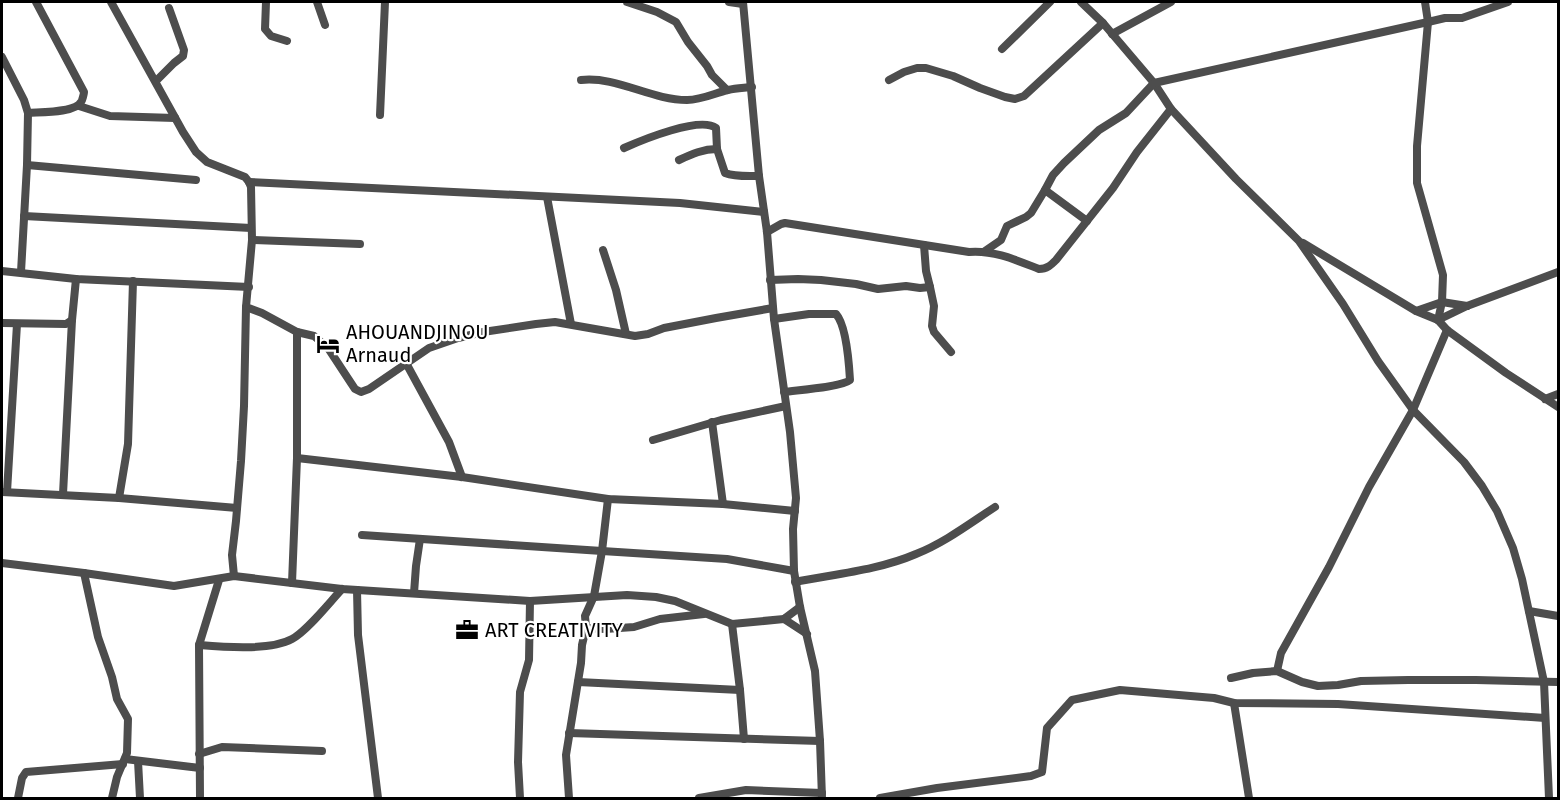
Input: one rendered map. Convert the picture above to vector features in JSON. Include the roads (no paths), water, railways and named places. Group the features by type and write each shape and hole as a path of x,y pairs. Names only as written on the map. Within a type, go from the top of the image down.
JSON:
{"street":[{"path":"28,113 71,109 82,102 84,92 36,2"},
{"path":"111,2 196,152 207,162 245,177 251,187 252,240 246,307 244,406 232,555 234,576"},
{"path":"266,2 265,30 271,36 287,41"},
{"path":"317,2 326,25"},
{"path":"380,115 385,2"},
{"path":"627,2 657,12 676,22 712,75 727,90"},
{"path":"699,798 746,790 822,796 815,670 795,582 796,498 790,432 774,319 743,3 729,2"},
{"path":"1002,49 1050,2"},
{"path":"1081,2 1103,23 1154,84 1171,109 1299,241 1413,410 1464,462 1497,511 1513,548 1522,579 1544,682 1549,798"},
{"path":"1112,34 1171,2"},
{"path":"1425,2 1428,22 1417,146 1417,183 1443,275 1442,302 1438,320"},
{"path":"985,251 1001,240 1007,226 1031,213 1053,175 1064,162 1099,130 1126,113 1154,84 1445,18 1462,18 1508,2"},
{"path":"156,81 183,56 184,50 169,8"},
{"path":"889,80 916,68 926,68 1015,99 1024,96 1103,23"},
{"path":"2,57 24,100 28,113 21,273"},
{"path":"581,80 599,80 658,96 687,100 700,99 727,90 752,87"},
{"path":"79,105 110,116 175,118"},
{"path":"249,182 680,203 764,215 781,224 969,252 985,251 1044,269 1056,260 1087,221 1171,109"},
{"path":"624,148 656,135 682,128 713,125 716,128 717,149 724,173 759,176"},
{"path":"679,160 698,151 717,149"},
{"path":"27,165 196,180"},
{"path":"1046,190 1087,221"},
{"path":"547,197 571,324"},
{"path":"24,216 251,228"},
{"path":"767,232 781,224"},
{"path":"252,240 360,244"},
{"path":"1299,241 1416,311 1438,320 1447,330 1506,373 1558,407"},
{"path":"924,245 926,271 934,306 932,326 934,332 951,352"},
{"path":"603,250 616,290 626,334"},
{"path":"2,272 76,279 249,287"},
{"path":"1438,320 1467,306 1558,272"},
{"path":"63,494 76,279"},
{"path":"770,280 821,280 878,289 906,286 930,287"},
{"path":"119,498 128,444 133,281"},
{"path":"1416,311 1442,302 1467,306"},
{"path":"246,307 297,332 314,336 328,348 355,389 361,392 369,389 429,348 458,338 555,322 635,336 664,328 773,308"},
{"path":"774,319 809,314 836,314 842,325 849,364 850,380 847,382 784,392"},
{"path":"2,323 66,324 72,320"},
{"path":"17,324 4,492 63,494 237,508"},
{"path":"1277,671 1281,653 1329,567 1369,487 1413,410 1447,330"},
{"path":"292,583 297,458 297,332"},
{"path":"406,363 449,442 462,477"},
{"path":"1545,399 1558,394"},
{"path":"653,440 712,422 786,406"},
{"path":"712,422 723,504"},
{"path":"297,458 462,477 608,498 723,504 795,511"},
{"path":"569,798 566,755 575,707 585,616 594,596 608,498"},
{"path":"795,582 891,563 917,554 941,542 995,507"},
{"path":"362,534 727,559 794,571"},
{"path":"414,593 420,539"},
{"path":"2,563 174,586 234,576 342,589 530,601 594,596 656,597 675,601 732,624 784,619 800,607"},
{"path":"84,573 98,637 117,699 128,719 127,753 117,777 112,798"},
{"path":"200,798 198,645 219,580"},
{"path":"198,645 268,646 283,643 302,632 342,589"},
{"path":"357,590 358,635 378,798"},
{"path":"520,798 518,762 520,693 529,660 530,601"},
{"path":"1529,611 1558,616"},
{"path":"585,628 634,627 660,619 706,614"},
{"path":"784,619 807,634"},
{"path":"732,624 744,739"},
{"path":"1231,678 1277,671 1318,686 1361,681 1408,680 1558,682"},
{"path":"578,682 740,690"},
{"path":"880,798 1031,776 1042,772 1047,728 1072,700 1120,690 1214,698 1234,703 1338,704 1545,718"},
{"path":"1234,703 1249,798"},
{"path":"569,733 820,741"},
{"path":"199,754 222,747 322,751"},
{"path":"138,760 140,798"},
{"path":"18,798 22,778 26,772 138,760 200,768"}],"place":[{"name":"AHOUANDJINOU Arnaud","path":"328,344"},
{"name":"ART CREATIVITY","path":"467,630"}]}
